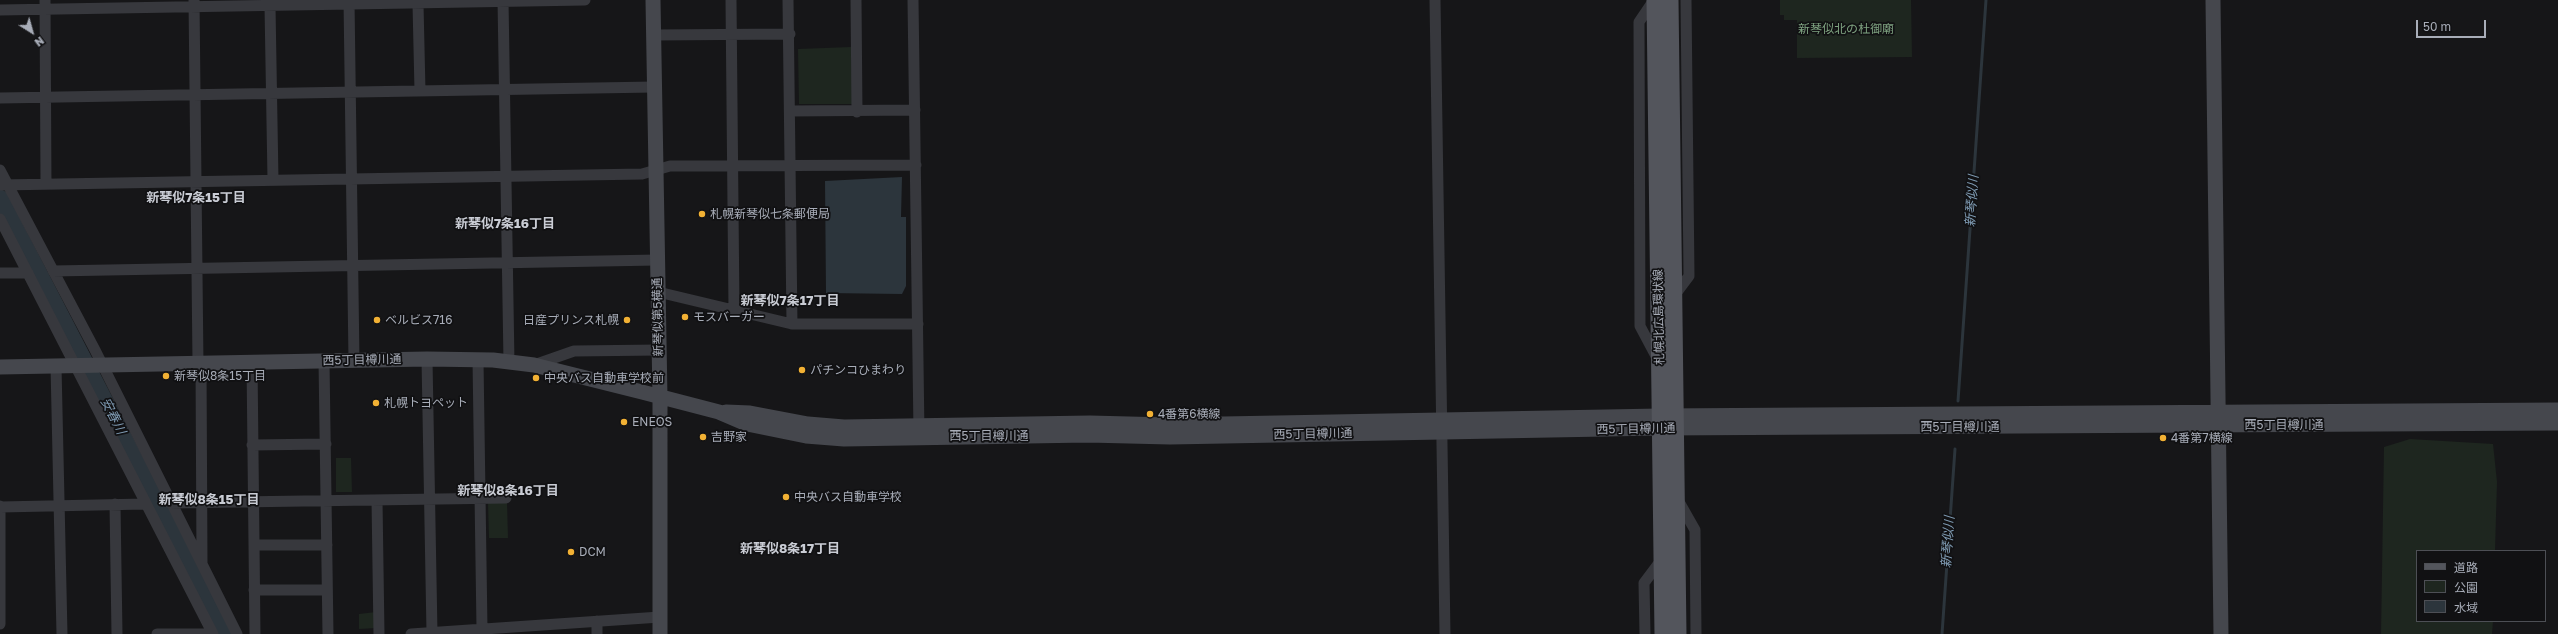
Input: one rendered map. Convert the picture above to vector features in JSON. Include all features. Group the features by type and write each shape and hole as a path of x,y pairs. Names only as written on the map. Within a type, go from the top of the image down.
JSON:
{"main road":[{"name":"新琴似第5横通","path":"653,0 660,397 660,634"},
{"name":"札幌北広島環状線","path":"1654,0 1659,362 1677,498 1678,634"},
{"name":"札幌北広島環状線","path":"1663,634 1662,559 1674,297 1670,0"},
{"path":"2213,0 2221,634"},
{"name":"西5丁目樽川通","path":"0,367 428,359 509,362 534,365 719,412 750,413 808,424 919,431 2219,419 2558,423"},
{"name":"西5丁目樽川通","path":"2219,419 2558,410"}],"street":[{"path":"0,10 45,5 194,4 270,6 349,2 418,4 585,0"},
{"path":"730,0 734,310"},
{"path":"788,0 790,34 789,165 792,324"},
{"path":"856,0 858,112"},
{"path":"913,0 919,431"},
{"path":"1435,0 1445,634"},
{"path":"1674,297 1689,276 1686,0"},
{"path":"504,1 509,362"},
{"path":"349,2 354,361"},
{"path":"194,4 202,566"},
{"path":"418,4 420,91"},
{"path":"45,5 46,184"},
{"path":"270,6 273,180"},
{"path":"654,34 731,36 790,34"},
{"path":"0,98 654,87"},
{"path":"790,111 858,112 915,110"},
{"path":"3,185 642,174 670,166 916,165"},
{"path":"0,170 3,185 53,271 89,366 145,504 213,634"},
{"path":"0,219 28,273 89,366 170,503 236,634"},
{"path":"53,271 352,267 657,260"},
{"path":"0,273 28,273"},
{"path":"658,292 792,324 918,324"},
{"path":"534,365 574,352 659,350"},
{"path":"428,359 430,499 436,633"},
{"path":"478,360 480,499 488,631"},
{"path":"324,361 328,634"},
{"path":"252,362 255,634"},
{"path":"56,366 62,634"},
{"path":"252,445 326,444"},
{"path":"170,503 506,498"},
{"path":"1677,498 1696,530 1696,634"},
{"path":"377,500 379,634"},
{"path":"115,504 117,634"},
{"path":"0,624 0,506 145,504"},
{"path":"254,546 327,545"},
{"path":"1645,634 1644,583 1662,559"},
{"path":"254,590 327,590"},
{"path":"411,634 544,629 596,621 660,617"},
{"path":"596,621 597,634"},
{"path":"157,634 205,634"}],"green space":[{"name":"新琴似北の杜御廟","path":"1780,0 1911,0 1912,57 1797,58 1797,20 1784,20 1784,15 1780,15"},
{"path":"851,47 853,104 799,104 798,49"},
{"path":"2410,439 2493,444 2497,482 2495,550 2416,550 2416,622 2493,622 2492,634 2381,634 2384,447"},
{"path":"336,458 351,458 352,492 336,492"},
{"path":"507,502 508,538 489,538 488,503"},
{"path":"376,612 376,628 359,629 359,614"}],"water":[{"path":"902,177 901,217 906,217 906,286 902,294 826,293 825,181"}],"waterway":[{"name":"新琴似川","path":"1958,401 1986,0"},
{"name":"安春川","path":"0,198 225,634"},
{"name":"新琴似川","path":"1942,634 1955,449"}],"place":[{"name":"札幌新琴似七条郵便局","path":"702,214"},
{"name":"モスバーガー","path":"685,317"},
{"name":"ベルビス716","path":"377,320"},
{"name":"日産プリンス札幌","path":"627,320"},
{"name":"パチンコひまわり","path":"802,370"},
{"name":"新琴似8条15丁目","path":"166,376"},
{"name":"中央バス自動車学校前","path":"536,378"},
{"name":"札幌トヨペット","path":"376,403"},
{"name":"4番第6横線","path":"1150,414"},
{"name":"ENEOS","path":"624,422"},
{"name":"吉野家","path":"703,437"},
{"name":"4番第7横線","path":"2163,438"},
{"name":"中央バス自動車学校","path":"786,497"},
{"name":"DCM","path":"571,552"}],"district":[{"name":"新琴似7条15丁目","path":"196,198"},
{"name":"新琴似7条16丁目","path":"505,224"},
{"name":"新琴似7条17丁目","path":"790,301"},
{"name":"新琴似8条16丁目","path":"508,491"},
{"name":"新琴似8条15丁目","path":"209,500"},
{"name":"新琴似8条17丁目","path":"790,549"}]}
